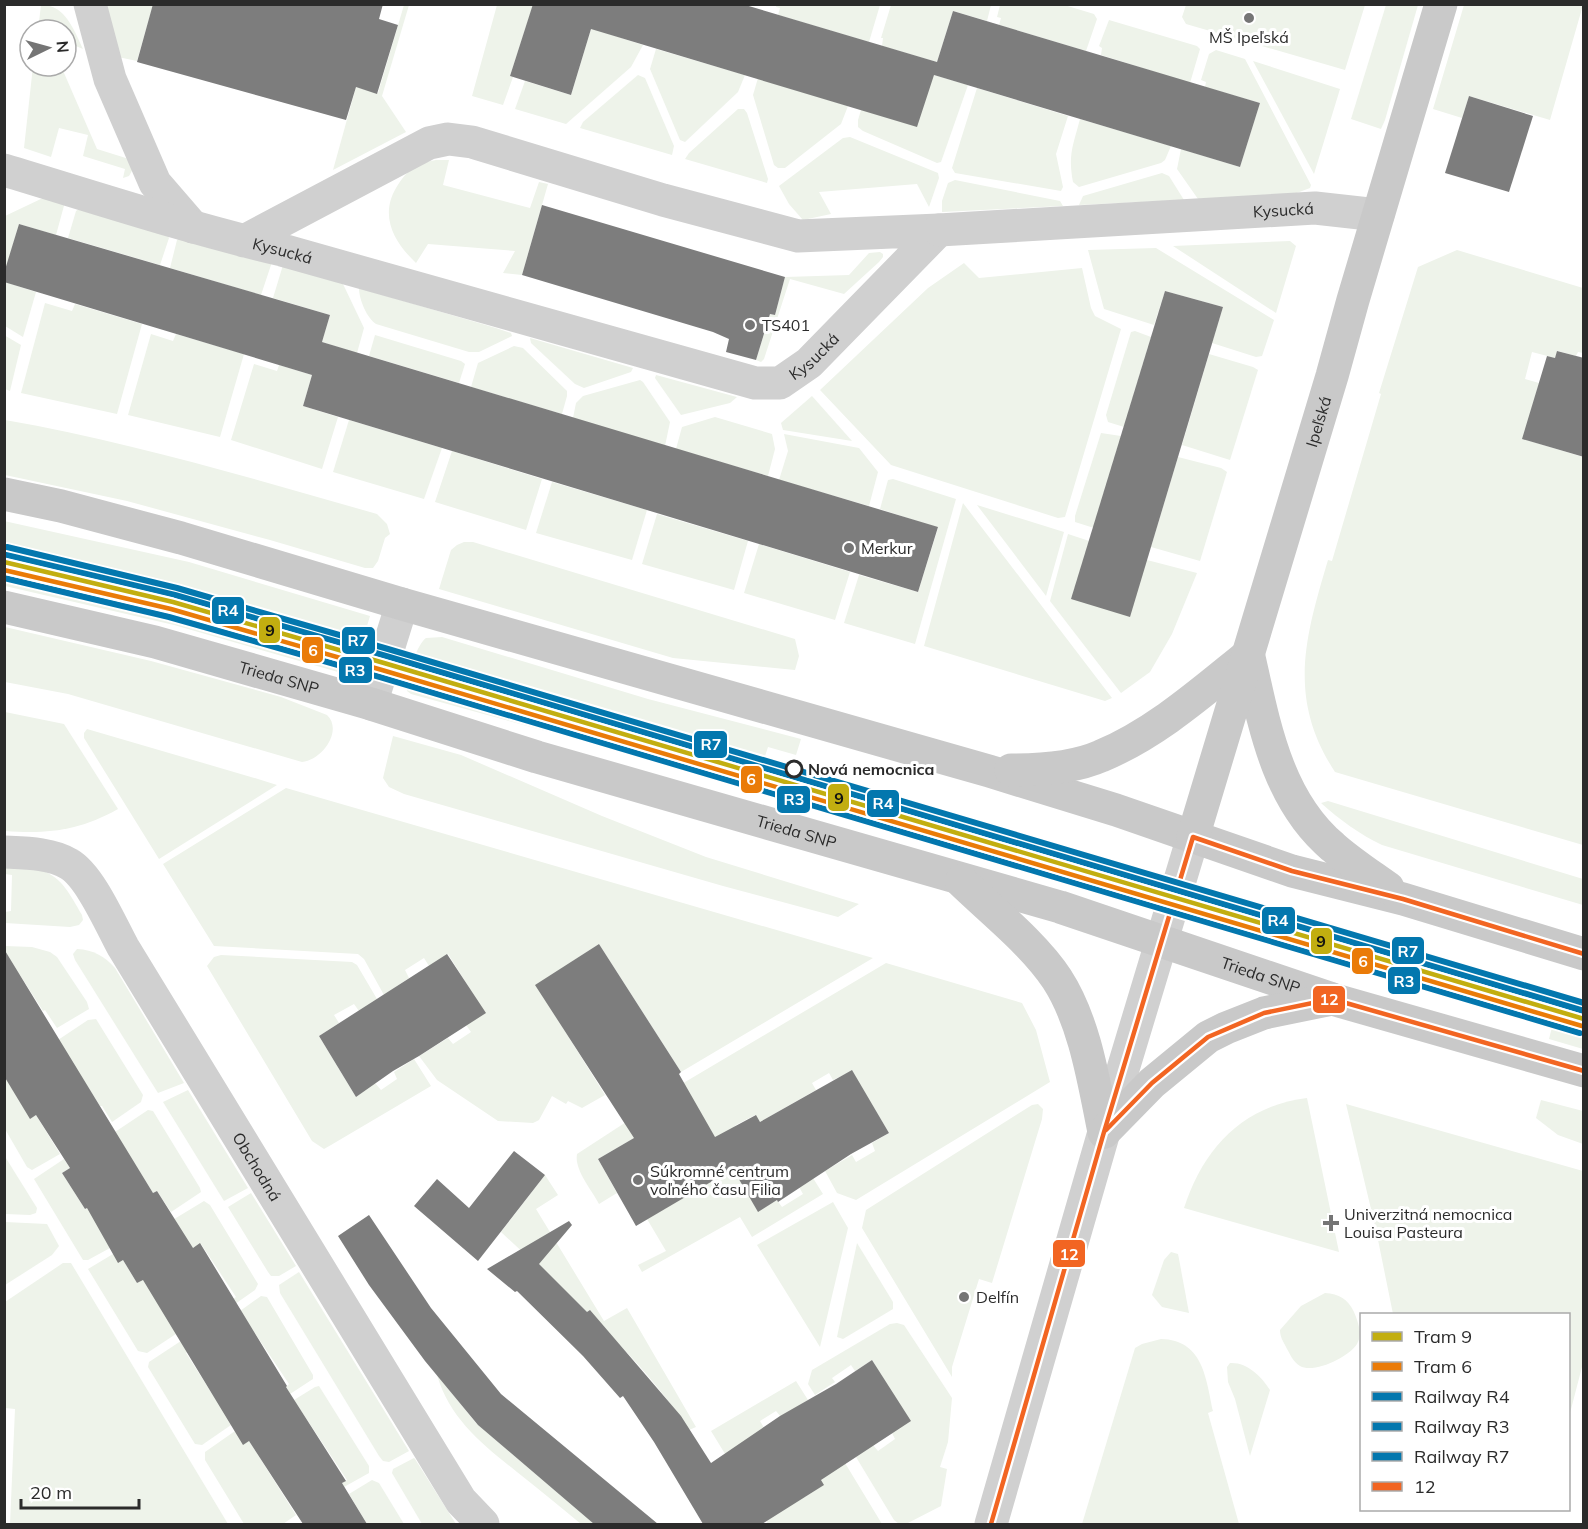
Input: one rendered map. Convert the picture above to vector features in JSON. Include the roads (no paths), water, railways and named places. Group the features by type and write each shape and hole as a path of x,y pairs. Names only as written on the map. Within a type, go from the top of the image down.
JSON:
{"street":[{"path":"90,4 110,79 155,183 193,227"},
{"name":"Ipeľská","path":"1193,837 1441,4"},
{"name":"Kysucká","path":"244,241 429,143 448,139 472,142 674,203 798,236 1315,208 1378,215"},
{"path":"4,170 244,241"},
{"name":"Kysucká","path":"244,241 755,383 780,383 809,363 939,230"},
{"path":"4,494 61,506 181,538 402,604 989,771 1116,810 1292,870 1403,899 1584,954"},
{"path":"371,704 402,604"},
{"name":"Trieda SNP","path":"4,607 155,642 371,704 537,757 1060,907 1332,999 1584,1071"},
{"path":"989,771 1048,768 1099,757 1173,715 1248,655 1273,754 1299,808 1332,846 1403,899"},
{"path":"991,1524 1104,1132 1193,837"},
{"name":"Obchodná","path":"4,852 54,857 69,864 88,883 123,947 461,1501 483,1524"},
{"path":"958,878 1042,959 1058,981 1071,1006 1082,1039 1093,1076 1104,1132"},
{"path":"1104,1132 1152,1083 1208,1038 1264,1013 1332,999"}],"tram line":[{"name":"9","path":"4,562 173,602 384,663 1584,1019"},
{"name":"6","path":"4,570 171,609 1582,1026"}],"rail line":[{"name":"R7","path":"7,547 177,588 388,649 1584,1003"},
{"name":"R4","path":"6,555 175,595 1584,1011"},
{"name":"R3","path":"4,578 169,617 380,677 1580,1033"}],"place":[{"name":"MŠ Ipeľská","path":"1249,18"},
{"name":"TS401","path":"750,325"},
{"name":"Merkur","path":"849,548"},
{"name":"Nová nemocnica","path":"794,769"},
{"name":"Súkromné centrum voľného času Filia","path":"638,1180"},
{"name":"Univerzitná nemocnica Louisa Pasteura","path":"1331,1223"},
{"name":"Delfín","path":"964,1297"}]}
